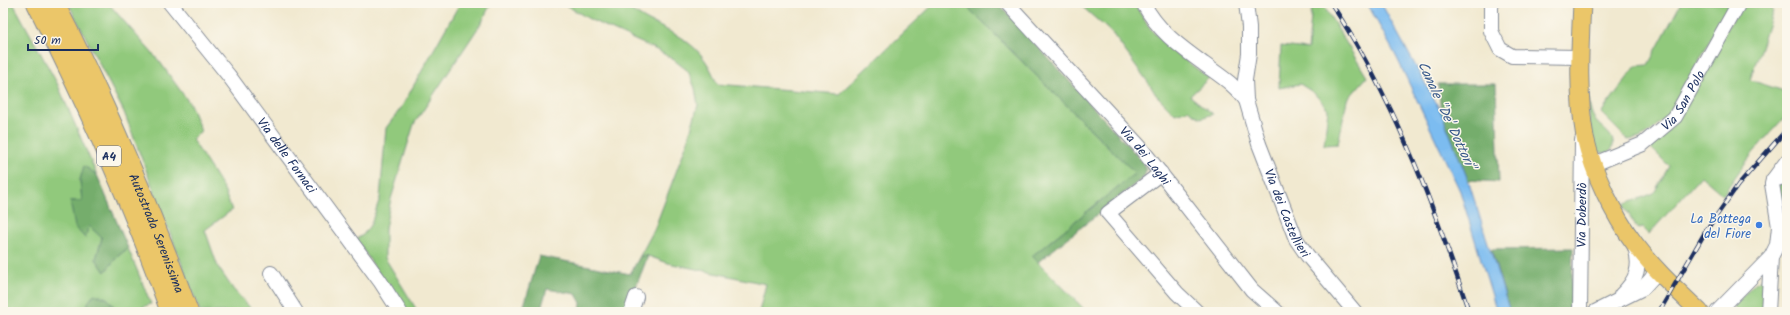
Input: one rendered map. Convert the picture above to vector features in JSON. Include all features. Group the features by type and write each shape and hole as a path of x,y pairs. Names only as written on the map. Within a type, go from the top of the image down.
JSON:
{"highway":[{"name":"Autostrada Serenissima","path":"37,3 103,142 171,312"},
{"name":"Autostrada Serenissima","path":"54,3 120,143 162,244 188,312"}],"main road":[{"path":"1582,3 1579,57 1583,118 1586,138 1603,189 1619,221 1634,244 1656,270 1700,312"}],"street":[{"name":"Via delle Fornaci","path":"170,3 229,76 380,281 400,312"},
{"name":"Via dei Laghi","path":"1007,3 1140,147 1252,290 1277,312"},
{"name":"Via dei Castellieri","path":"1143,3 1153,21 1168,36 1238,89 1246,100"},
{"name":"Via dei Castellieri","path":"1246,3 1249,27 1249,54 1245,80 1246,100 1259,144 1296,239 1307,255 1354,312"},
{"path":"1492,3 1491,31 1500,49 1512,56 1579,57"},
{"name":"Via San Polo","path":"1594,164 1643,144 1675,117 1739,3"},
{"name":"Via Doberdò","path":"1580,312 1583,118"},
{"path":"1717,312 1771,257 1777,245 1779,227 1772,184 1780,178 1787,161"},
{"path":"1161,173 1108,213 1177,293 1197,312"},
{"path":"1634,244 1638,259 1639,283"},
{"path":"1768,312 1771,257"},
{"path":"1595,312 1614,302 1639,283 1652,278 1656,270"},
{"path":"271,273 296,312"},
{"path":"1639,283 1678,291"},
{"path":"631,312 636,297"}],"green space":[{"path":"609,2 619,4 627,8 690,44 705,60 717,84 839,94 935,3 963,3 1135,173 1032,256 1087,312 759,312 766,284 668,263 648,256 640,256 654,230 687,143 698,105 695,88 688,71 674,60 657,50 591,20 562,3"},
{"path":"3,3 13,3 57,83 97,175 84,166 80,180 82,201 70,201 89,225 102,238 96,259 105,272 117,257 128,248 151,304 138,309 138,312 118,312 107,298 87,304 97,312 3,312"},
{"path":"68,3 108,3 160,62 190,104 201,131 192,139 223,188 232,210 205,230 218,267 233,289 254,312 200,312 124,112"},
{"path":"460,3 491,3 482,22 414,124 391,199 385,228 385,258 418,312 404,312 356,239 363,235 371,224 380,198 386,128 401,108"},
{"path":"963,3 998,3 1143,162 1146,170 1144,177 1038,262 1032,256 1135,173"},
{"path":"1078,3 1134,3 1150,29 1173,51 1209,78 1190,96 1213,114 1201,118 1188,110 1175,114 1156,95 1112,33"},
{"path":"1286,3 1322,3 1367,77 1347,100 1338,144 1324,145 1328,109 1314,93 1300,84 1279,88 1281,46 1308,49 1312,6 1286,5"},
{"path":"1681,3 1730,3 1673,109 1651,131 1640,138 1628,140 1601,113 1636,66 1648,65"},
{"path":"1742,3 1770,3 1773,11 1750,80 1787,92 1787,115 1769,134 1737,174 1723,195 1701,176 1649,234 1643,228 1638,229 1623,205 1654,193 1669,166 1647,144 1668,131"},
{"path":"1438,84 1496,84 1499,182 1468,180 1441,112"},
{"path":"1587,88 1592,115 1612,138 1613,146 1609,152 1605,153 1598,151 1591,142"},
{"path":"84,166 97,175 128,248 117,257 105,272 96,259 102,238 89,226 85,238 75,227 70,201 82,201 80,180"},
{"path":"1787,183 1787,242 1778,185"},
{"path":"1573,248 1571,307 1568,312 1510,312 1491,249"},
{"path":"539,256 630,274 640,256 648,256 626,312 580,312 581,303 576,294 547,289 540,312 522,312"},
{"path":"1763,279 1763,312 1739,312 1733,306 1755,283"},
{"path":"94,294 107,298 118,312 97,312 87,304"}],"water":[{"path":"1367,3 1381,3 1441,112 1468,180 1510,312 1497,312 1460,191 1397,58"}],"railway":[{"path":"1331,3 1354,39 1393,114 1441,231 1469,312"},
{"path":"1659,312 1707,229 1738,185 1787,129"}],"place":[{"name":"La Bottega del Fiore","path":"1759,225"}],"water label":[{"name":"Canale \"De' Dottori\"","path":"1447,115"}]}
